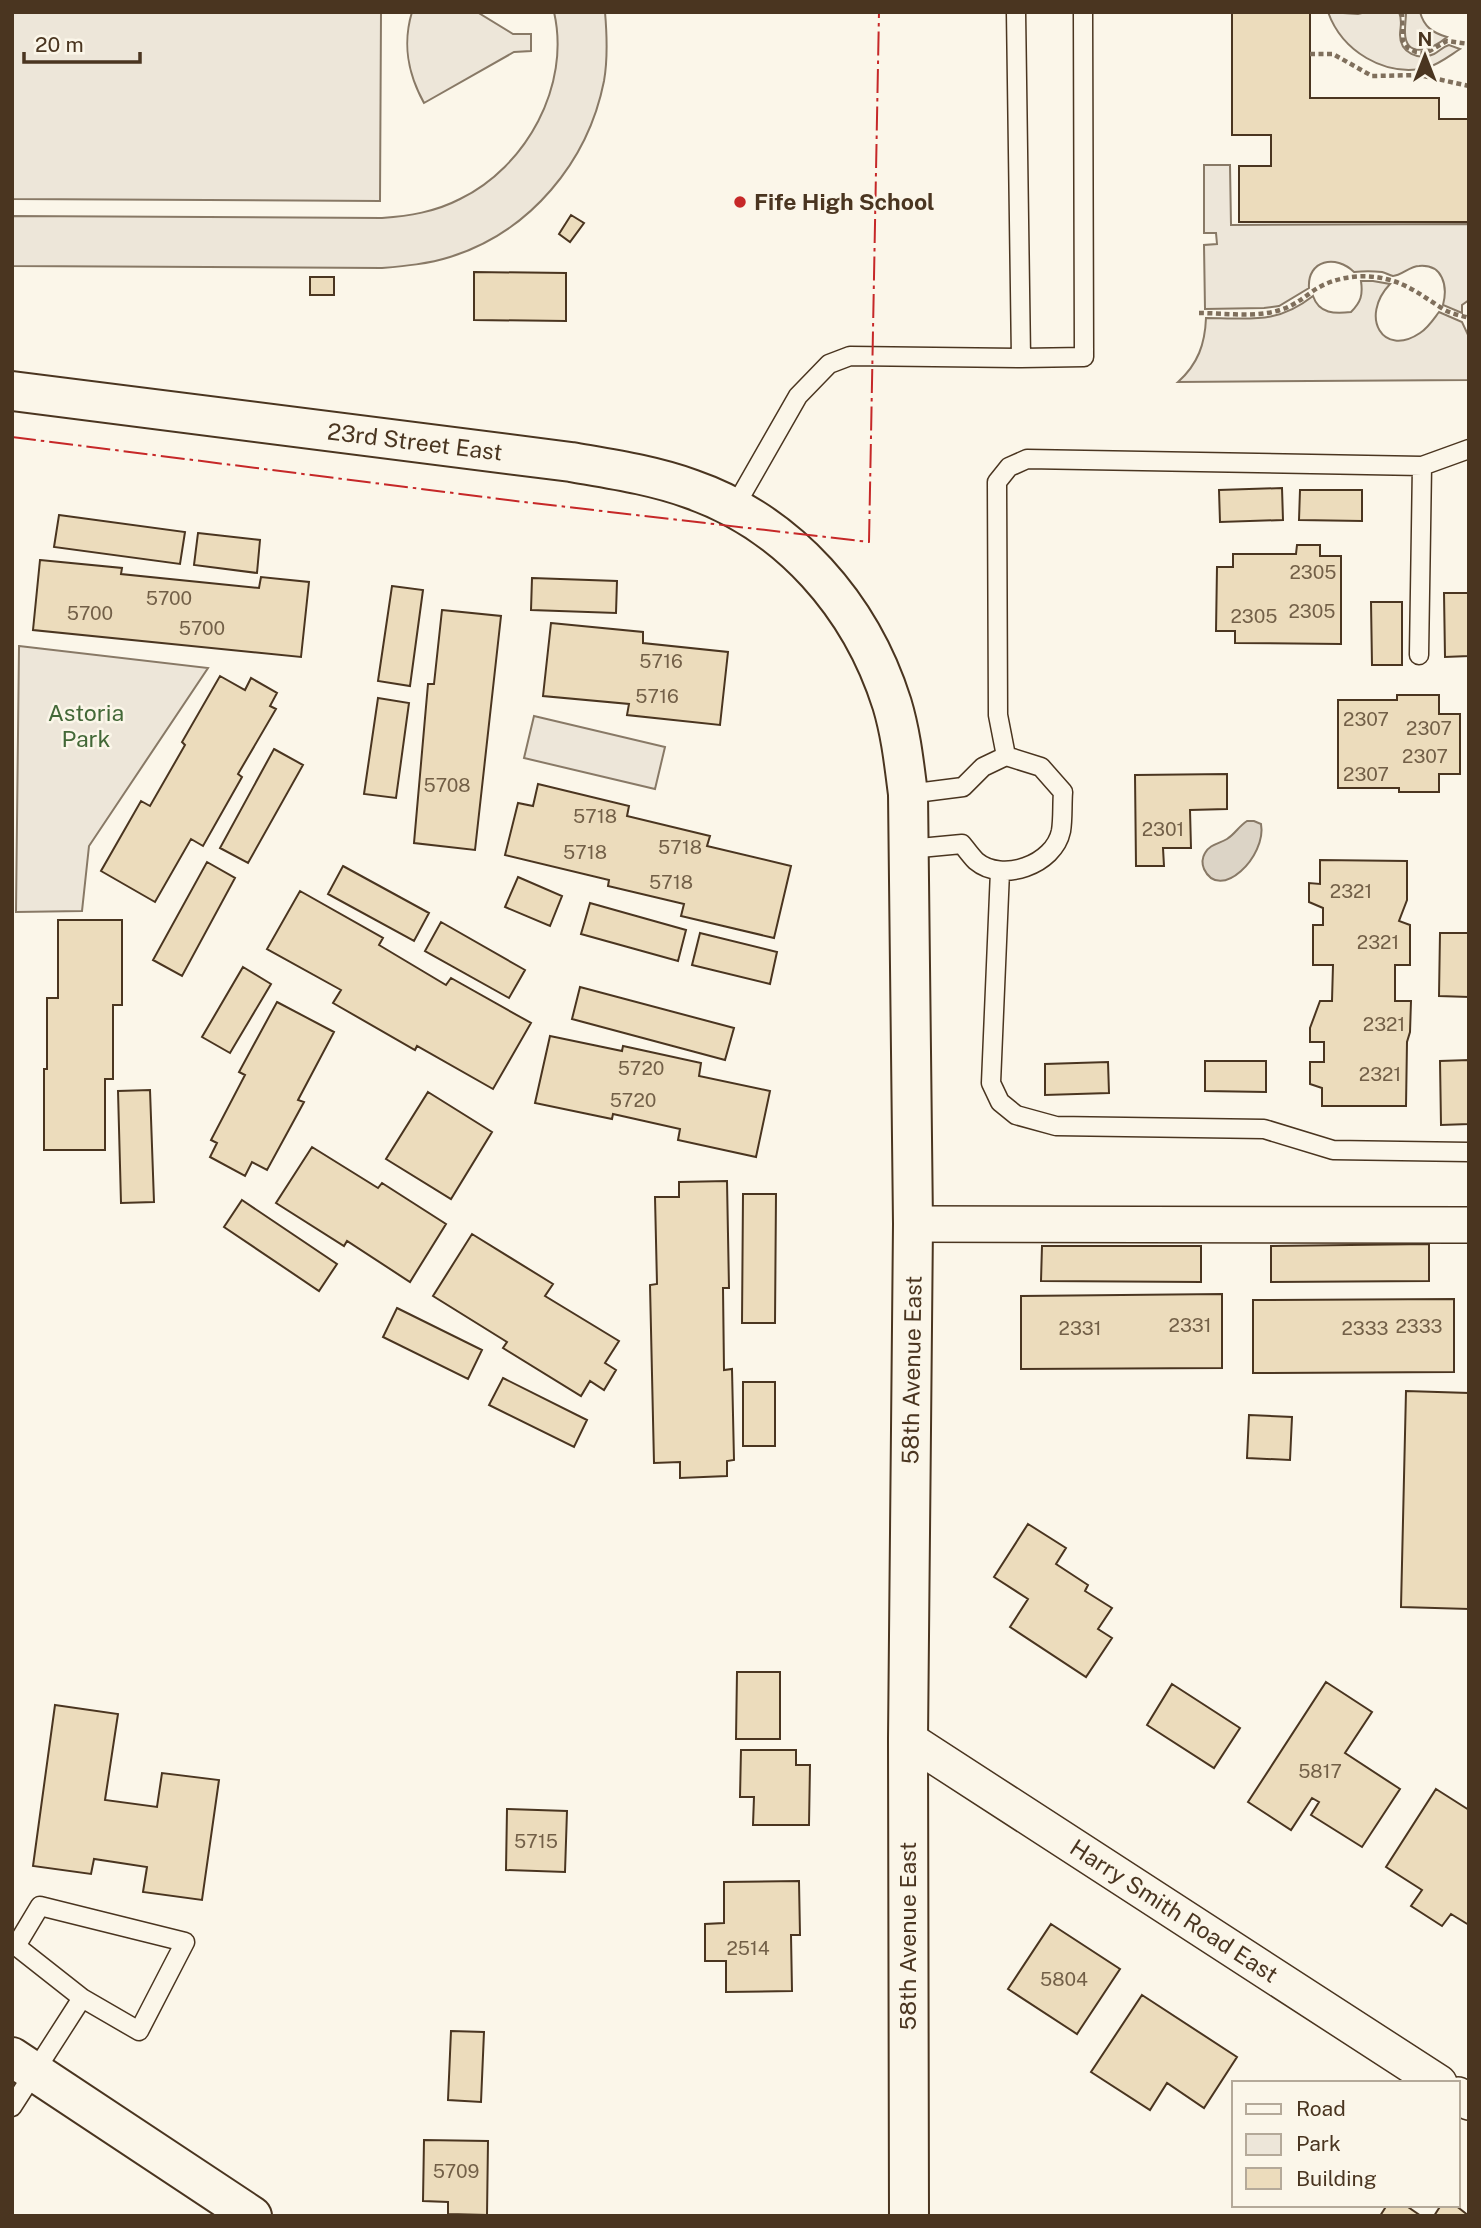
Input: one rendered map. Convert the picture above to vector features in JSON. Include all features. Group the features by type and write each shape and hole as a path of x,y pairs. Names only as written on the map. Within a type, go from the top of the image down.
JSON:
{"street":[{"name":"23rd Street East","path":"12,391 571,462 637,474 691,489 734,508 756,520 799,553"},
{"name":"58th Avenue East","path":"799,553 825,580 851,616 873,659 897,724 908,794 913,1224 908,1739 909,2216"},
{"path":"913,1224 1469,1225"},
{"name":"Harry Smith Road East","path":"908,1739 1436,2081"},
{"path":"24,2065 252,2216"}],"lane":[{"path":"1016,12 1021,358"},
{"path":"734,508 798,396 829,364 850,356 1084,357 1083,12"},
{"path":"1006,756 998,715 997,482 1009,467 1027,459 1422,466 1469,449"},
{"path":"1419,655 1422,466"},
{"path":"908,794 963,787 983,767 1006,756 1041,767 1063,792 1061,833 1047,856 1027,866 1000,872 977,862 962,844 909,849"},
{"path":"1000,872 991,1083 1000,1102 1016,1115 1056,1126 1264,1129 1333,1150 1469,1152"},
{"path":"40,1906 185,1942 139,2031 82,1998 16,1946 40,1906"},
{"path":"12,2108 24,2065 82,1998"}],"path":[{"path":"1402,12 1403,41 1408,48 1416,52 1426,53 1447,41 1469,44"},
{"path":"1310,54 1333,54 1372,76 1419,75 1469,86"},
{"path":"1199,313 1261,313 1279,310 1337,280 1359,276 1405,285 1446,311 1469,318"}],"green space":[{"path":"12,12 381,12 380,201 12,199"},
{"path":"412,12 477,12 513,34 531,34 531,51 514,52 424,103 408,59 407,36"},
{"path":"554,12 605,12 606,64 596,111 569,166 551,190 530,212 479,246 433,261 382,268 12,266 12,216 382,218 422,213 460,199 484,185 505,167 538,121 556,68 558,40"},
{"path":"1328,12 1399,12 1401,41 1411,54 1428,56 1449,45 1460,49 1426,68 1410,70 1380,65 1366,58 1343,38"},
{"path":"1406,12 1420,12 1430,29 1447,37 1420,50 1409,46 1405,30"},
{"path":"1204,165 1230,165 1231,225 1469,224 1469,300 1462,305 1462,313 1443,305 1445,291 1442,278 1438,272 1427,266 1416,266 1393,276 1382,272 1354,272 1347,266 1331,262 1318,266 1313,271 1309,288 1279,306 1205,309 1204,245 1217,244 1216,233 1204,233"},
{"path":"1361,281 1390,284 1376,309 1376,321 1386,337 1395,341 1407,339 1423,331 1439,312 1462,322 1469,337 1469,380 1178,382 1191,368 1199,353 1206,318 1249,319 1274,316 1287,312 1313,296 1323,310 1334,313 1351,312 1360,298"},
{"name":"Astoria Park","path":"19,646 208,668 89,846 82,911 16,912"},
{"path":"534,716 665,747 655,789 524,758"}],"shaded area":[{"path":"1247,821 1261,824 1261,837 1250,861 1231,878 1220,881 1211,878 1203,867 1205,853 1212,846 1230,837"}],"building":[{"path":"1232,12 1310,12 1310,98 1439,98 1439,119 1469,119 1469,222 1239,222 1239,166 1271,166 1271,135 1232,135"},
{"path":"571,215 584,223 570,242 559,234"},
{"path":"474,272 566,273 566,321 474,320"},
{"path":"310,277 334,277 334,295 310,295"},
{"path":"1282,488 1283,520 1220,522 1219,490"},
{"path":"1300,490 1362,490 1362,521 1299,520"},
{"path":"59,515 185,532 180,564 54,547"},
{"path":"198,533 260,540 257,573 194,565"},
{"path":"1297,545 1320,545 1320,556 1341,556 1341,644 1235,643 1235,631 1216,631 1217,567 1233,567 1233,554 1296,554"},
{"path":"40,560 122,568 121,574 259,588 261,577 309,582 301,657 33,630"},
{"path":"532,578 617,581 616,613 531,610"},
{"path":"392,586 423,590 410,686 378,681"},
{"path":"1444,593 1469,593 1469,656 1445,657"},
{"path":"1371,602 1402,602 1402,665 1372,665"},
{"path":"442,610 501,616 475,850 414,843 428,684 434,684"},
{"path":"551,623 643,632 643,643 728,652 720,725 627,715 629,704 543,696"},
{"path":"220,676 245,690 251,678 277,693 270,706 276,709 238,774 242,777 203,846 191,839 155,902 101,871 141,801 150,806 185,745 182,742"},
{"path":"1397,695 1439,695 1439,714 1460,714 1460,774 1439,774 1439,792 1399,792 1399,788 1338,788 1338,700 1397,700"},
{"path":"378,698 409,703 396,798 364,794"},
{"path":"274,749 303,765 248,863 220,848"},
{"path":"1227,774 1227,809 1190,810 1191,848 1163,848 1164,866 1136,866 1135,775"},
{"path":"538,784 629,806 627,816 710,836 707,846 791,866 774,938 681,916 684,904 608,886 609,880 505,855 518,803 533,806"},
{"path":"1320,860 1407,861 1407,900 1399,921 1410,925 1410,965 1395,965 1395,1001 1411,1001 1406,1106 1322,1106 1322,1088 1310,1084 1310,1062 1324,1062 1324,1042 1310,1042 1310,1028 1320,1001 1332,1001 1333,965 1313,965 1313,925 1323,925 1323,908 1309,902 1309,883 1320,884"},
{"path":"207,862 235,878 182,976 153,960"},
{"path":"343,866 429,913 414,941 328,894"},
{"path":"518,877 562,896 550,926 505,907"},
{"path":"300,891 383,938 379,945 446,985 451,978 531,1023 493,1089 417,1046 415,1050 333,1003 341,990 267,949"},
{"path":"590,903 686,930 678,961 581,934"},
{"path":"58,920 122,920 122,1005 113,1005 113,1079 105,1079 105,1150 44,1150 47,998 58,998"},
{"path":"441,922 525,970 509,998 425,951"},
{"path":"700,933 777,952 770,984 692,965"},
{"path":"1440,933 1469,933 1469,997 1439,996"},
{"path":"243,967 271,984 230,1053 202,1037"},
{"path":"580,987 734,1028 725,1060 572,1019"},
{"path":"277,1002 334,1032 298,1100 304,1102 267,1170 252,1162 245,1176 210,1157 217,1143 211,1140 245,1075 239,1072"},
{"path":"550,1036 622,1051 623,1046 701,1063 699,1076 770,1091 756,1157 678,1140 680,1129 613,1114 612,1119 535,1103"},
{"path":"1469,1060 1469,1124 1441,1125 1440,1061"},
{"path":"1205,1061 1266,1061 1266,1092 1205,1091"},
{"path":"1108,1062 1109,1093 1045,1095 1045,1064"},
{"path":"150,1090 154,1202 121,1203 118,1091"},
{"path":"428,1092 492,1132 451,1199 386,1159"},
{"path":"312,1147 378,1188 382,1183 446,1224 410,1282 347,1241 344,1246 276,1203"},
{"path":"727,1181 729,1288 723,1288 724,1370 732,1369 734,1460 727,1461 727,1476 680,1478 680,1462 654,1463 650,1285 657,1284 655,1197 679,1197 679,1182"},
{"path":"743,1194 776,1194 775,1323 742,1323"},
{"path":"242,1200 337,1264 319,1291 224,1227"},
{"path":"472,1234 553,1284 545,1296 619,1341 605,1363 616,1370 604,1390 590,1381 581,1396 503,1348 507,1342 433,1296"},
{"path":"1429,1244 1429,1281 1271,1282 1271,1246"},
{"path":"1042,1246 1201,1246 1201,1282 1041,1281"},
{"path":"1222,1294 1222,1368 1021,1369 1021,1296"},
{"path":"1454,1299 1454,1372 1253,1373 1253,1300"},
{"path":"397,1308 482,1350 468,1379 383,1337"},
{"path":"503,1378 587,1420 574,1447 489,1405"},
{"path":"743,1382 775,1382 775,1446 743,1446"},
{"path":"1406,1391 1469,1393 1469,1609 1401,1607"},
{"path":"1249,1415 1292,1417 1290,1460 1247,1458"},
{"path":"1028,1524 1066,1548 1056,1564 1088,1585 1085,1591 1112,1608 1098,1629 1112,1638 1086,1677 1010,1627 1028,1599 994,1577"},
{"path":"737,1672 780,1672 780,1739 736,1739"},
{"path":"1326,1682 1372,1712 1345,1753 1400,1789 1362,1847 1311,1815 1319,1802 1312,1798 1291,1830 1248,1802"},
{"path":"1172,1684 1240,1728 1214,1768 1147,1725"},
{"path":"55,1705 118,1714 105,1800 157,1807 162,1773 219,1780 202,1900 143,1892 147,1867 94,1859 91,1874 33,1866"},
{"path":"741,1750 796,1750 796,1765 810,1765 809,1825 753,1825 754,1797 740,1797"},
{"path":"1436,1789 1469,1810 1469,1925 1451,1914 1442,1926 1411,1906 1422,1890 1386,1867"},
{"path":"507,1809 567,1811 565,1872 506,1870"},
{"path":"799,1881 800,1935 791,1935 792,1991 726,1992 726,1961 705,1961 705,1924 724,1923 724,1882"},
{"path":"1051,1924 1120,1969 1077,2034 1008,1989"},
{"path":"1142,1995 1237,2057 1204,2108 1167,2083 1150,2110 1091,2072"},
{"path":"451,2031 484,2032 481,2102 448,2100"},
{"path":"424,2140 488,2141 487,2215 448,2214 448,2202 423,2201"},
{"path":"1386,2207 1408,2207 1421,2216 1380,2216"},
{"path":"1440,2207 1458,2207 1469,2216 1434,2216"}],"power":[{"path":"12,437 524,502 869,542 879,12"}],"place":[{"name":"Fife High School","path":"740,202"}]}
